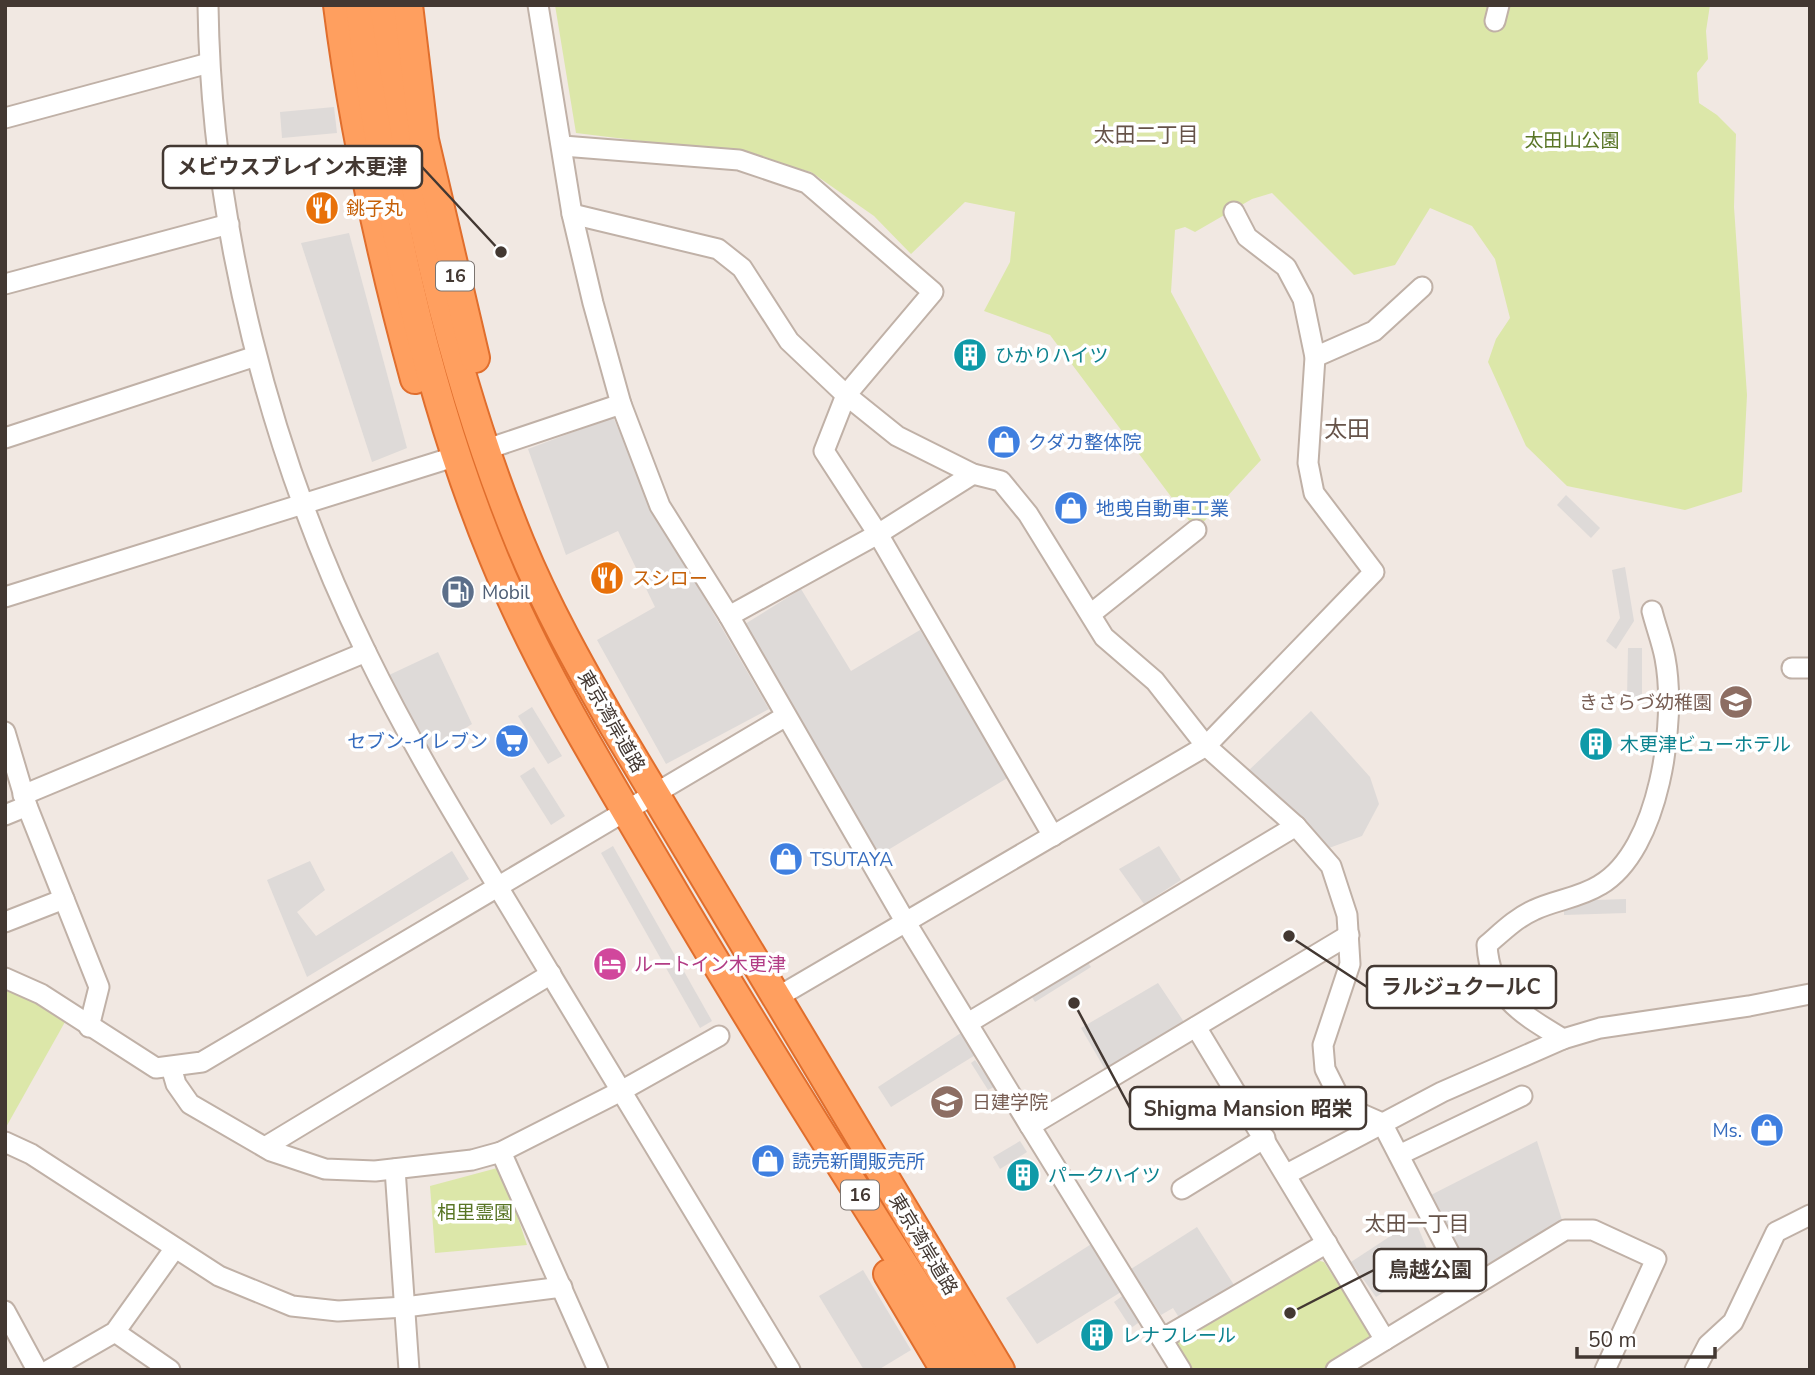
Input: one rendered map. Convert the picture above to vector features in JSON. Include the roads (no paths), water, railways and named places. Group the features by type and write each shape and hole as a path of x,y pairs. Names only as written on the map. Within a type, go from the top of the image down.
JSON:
{"highway":[{"name":"16","path":"338,5 360,158 386,273 433,432 457,456"},
{"name":"東京湾岸道路","path":"360,5 381,150 447,377 520,544 583,672 1000,1370"},
{"name":"東京湾岸道路","path":"384,5 406,145 429,258 457,456 494,558 555,687 626,812 749,1020 970,1370"},
{"name":"16","path":"408,5 424,139 477,368 508,476 520,544"},
{"name":"16","path":"749,1020 799,1126 945,1370"},
{"name":"16","path":"796,1031 849,1092 877,1132 1022,1370"}],"street":[{"path":"208,5 209,63 229,224 256,356 305,503 366,652 457,820 790,1370"},
{"path":"538,5 572,214 621,404 660,506 729,616 905,921 1181,1370"},
{"path":"5,118 209,63"},
{"path":"563,146 739,160 807,183 933,292 846,395 824,451 878,534 1053,836"},
{"path":"776,998 1206,746 1374,572 1314,493 1308,463 1315,357 1303,299 1286,267 1247,237 1234,212"},
{"path":"572,214 718,249 742,268 789,341 846,395 897,436 973,474 1001,481 1028,514 1092,613 1104,637 1155,681 1206,746 1296,826 1331,866 1342,893 1349,935 1350,964 1323,1045 1323,1058 1340,1099 1350,1109 1382,1124 1468,1289"},
{"path":"5,284 229,224"},
{"path":"1315,357 1374,331 1422,287"},
{"path":"5,438 256,356"},
{"path":"499,445 621,404"},
{"path":"5,597 457,456"},
{"path":"729,616 878,534 973,474"},
{"path":"1092,613 1196,530"},
{"path":"1563,1039 1506,999 1489,968 1488,945 1510,925 1535,909 1602,884 1624,865 1637,845 1648,819 1663,759 1667,718 1665,659 1652,611"},
{"path":"5,815 25,800 366,652"},
{"path":"5,978 41,994 156,1068 202,1062 786,716"},
{"path":"5,733 25,800 99,987 89,1027"},
{"path":"968,1023 1296,826"},
{"path":"5,922 64,900"},
{"path":"1030,1126 1349,935"},
{"path":"265,1147 551,974"},
{"path":"1287,1174 1442,1092 1563,1039 1600,1028 1810,994"},
{"path":"1196,1027 1385,1340"},
{"path":"171,1066 176,1084 190,1104 265,1147 325,1169 395,1169 472,1160 501,1152 621,1091 719,1036"},
{"path":"1399,1155 1522,1096"},
{"path":"1182,1189 1265,1138"},
{"path":"5,1142 31,1154 219,1276 292,1306 338,1311 405,1307 562,1287"},
{"path":"501,1152 562,1287 592,1368"},
{"path":"395,1169 409,1370"},
{"path":"1695,1370 1708,1345 1734,1322 1776,1232 1810,1215"},
{"path":"1336,1370 1565,1230 1593,1230 1656,1259 1605,1370"},
{"path":"1162,1339 1328,1243"},
{"path":"49,1370 116,1332 175,1248"},
{"path":"6,1313 37,1370"},
{"path":"116,1332 170,1370"}],"place":[{"name":"銚子丸","path":"322,208"},
{"name":"メビウスブレイン木更津","path":"501,252"},
{"name":"ひかりハイツ","path":"970,355"},
{"name":"クダカ整体院","path":"1004,442"},
{"name":"地曵自動車工業","path":"1071,508"},
{"name":"スシロー","path":"607,578"},
{"name":"Mobil","path":"458,592"},
{"name":"きさらづ幼稚園","path":"1736,702"},
{"name":"セブン-イレブン","path":"512,741"},
{"name":"木更津ビューホテル","path":"1596,744"},
{"name":"TSUTAYA","path":"786,859"},
{"name":"ラルジュクールC","path":"1289,936"},
{"name":"ルートイン木更津","path":"610,964"},
{"name":"Shigma Mansion 昭栄","path":"1074,1003"},
{"name":"日建学院","path":"947,1102"},
{"name":"Ms.","path":"1767,1130"},
{"name":"読売新聞販売所","path":"768,1161"},
{"name":"パークハイツ","path":"1023,1175"},
{"name":"鳥越公園","path":"1290,1313"},
{"name":"レナフレール","path":"1097,1335"}],"district":[{"name":"太田二丁目","path":"1146,135"},
{"name":"太田","path":"1347,429"},
{"name":"太田一丁目","path":"1417,1224"}],"park label":[{"name":"太田山公園","path":"1572,140"},
{"name":"相里霊園","path":"475,1212"}]}
